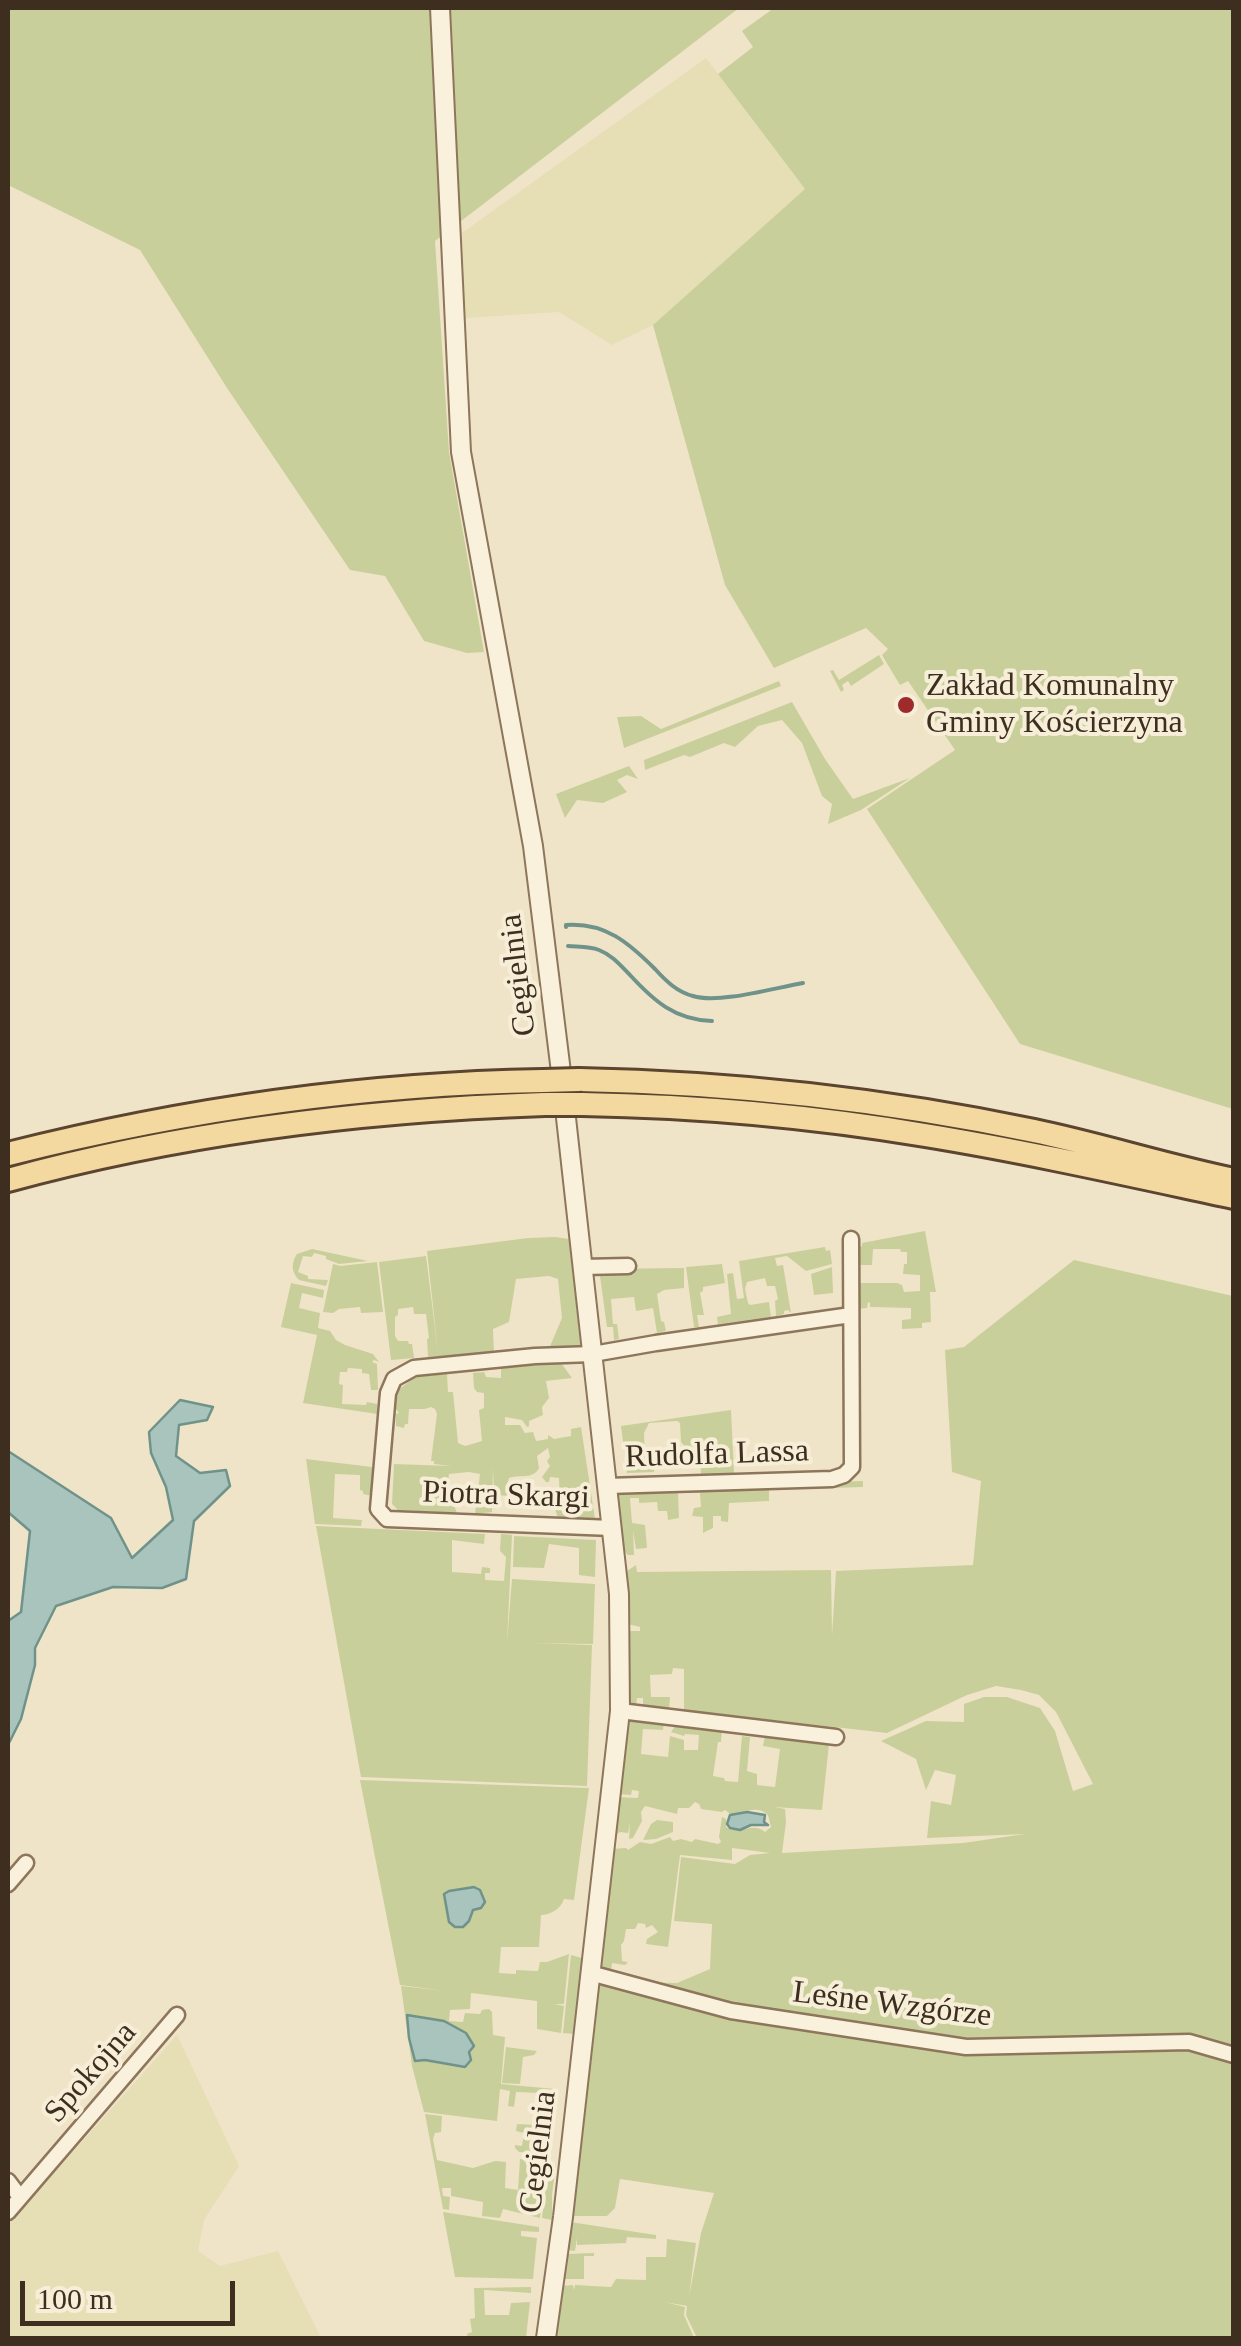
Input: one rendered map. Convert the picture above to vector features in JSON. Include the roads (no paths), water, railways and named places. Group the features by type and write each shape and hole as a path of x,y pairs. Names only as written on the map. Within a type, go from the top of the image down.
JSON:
{"main road":[{"path":"8,1180 140,1148 290,1124 544,1092 580,1080 748,1087 891,1105 1038,1132 1234,1180"},
{"path":"8,1154 133,1124 273,1101 408,1086 544,1092 582,1104 740,1111 872,1127 1020,1152 1234,1197"}],"street":[{"name":"Cegielnia","path":"440,8 461,452 533,846 619,1594 620,1711 546,2338"},
{"name":"Rudolfa Lassa","path":"608,1486 832,1479 852,1467 851,1239"},
{"path":"583,1267 628,1266"},
{"path":"593,1354 851,1315"},
{"name":"Piotra Skargi","path":"593,1354 414,1368 394,1378 388,1393 378,1509 387,1518 612,1528"},
{"path":"620,1711 836,1737"},
{"path":"8,1884 26,1862"},
{"name":"Leśne Wzgórze","path":"590,1972 731,2012 966,2047 1189,2042 1234,2056"},
{"name":"Spokojna","path":"8,2212 177,2015"},
{"path":"8,2181 20,2197"}],"water":[{"path":"180,1400 213,1407 207,1420 179,1425 176,1456 200,1473 226,1470 230,1486 194,1521 186,1579 162,1588 113,1587 56,1606 35,1648 35,1665 21,1719 8,1745 8,1621 21,1612 30,1531 8,1512 8,1451 111,1518 132,1558 173,1520 166,1487 151,1453 149,1432"},
{"path":"730,1815 765,1815 768,1825 730,1828"},
{"path":"474,1887 480,1890 485,1902 473,1910 463,1927 455,1927 449,1922 444,1894"},
{"path":"407,2015 444,2021 466,2033 474,2046 469,2052 471,2060 465,2067 415,2061"}],"waterway":[{"path":"566,927 593,927 615,936 672,986 693,996 732,997 803,983"},
{"path":"568,946 604,952 666,1007 687,1017 712,1021"}],"place":[{"name":"Zakład Komunalny Gminy Kościerzyna","path":"906,705"}]}
